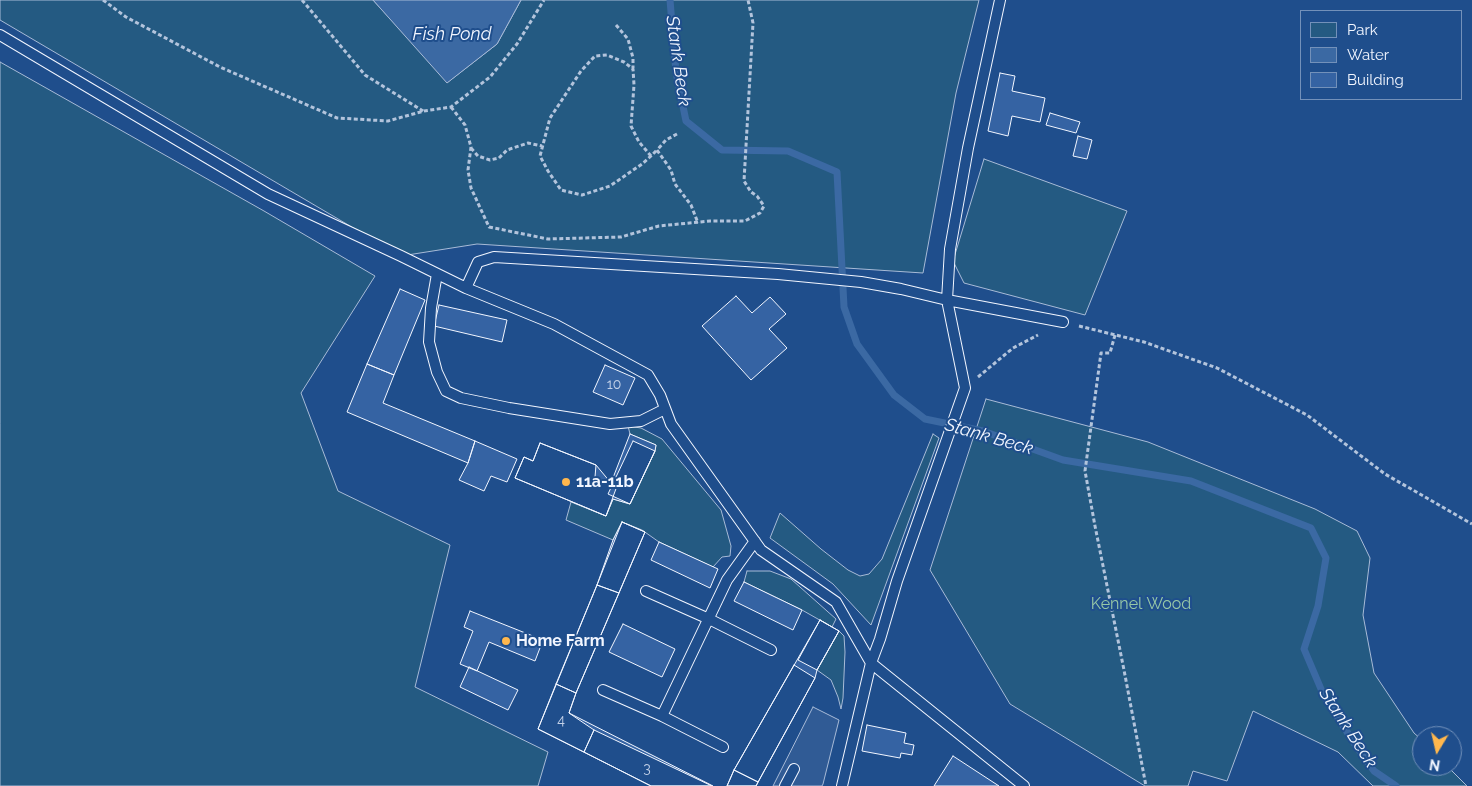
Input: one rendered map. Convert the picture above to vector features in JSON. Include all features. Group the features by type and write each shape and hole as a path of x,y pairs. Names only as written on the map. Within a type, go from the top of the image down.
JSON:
{"lane":[{"path":"842,786 871,663 897,581 965,388 947,300 950,249 968,148 1000,0"},
{"path":"0,35 268,194 466,288 554,324 648,375 660,395 671,424 761,550 836,602 871,663 1024,786"},
{"path":"466,288 478,262 494,257 778,274 861,282 1063,322"},
{"path":"437,274 431,308 429,342 437,372 446,391 461,398 509,408 610,424 641,421 665,409"},
{"path":"662,716 728,580 755,541"},
{"path":"646,591 709,619 771,650"},
{"path":"603,690 662,716 723,747"},
{"path":"785,786 794,769"}],"path":[{"path":"103,0 126,17 220,67 337,118 388,121 424,111 451,107 490,77 517,44 544,0"},
{"path":"302,0 365,75 424,111"},
{"path":"451,107 465,125 471,148 468,170 471,188 489,227 548,239 622,237 660,226 745,221 760,213 764,206 744,181 753,23 748,0"},
{"path":"616,25 628,39 633,58 634,85 631,126 639,142 651,156"},
{"path":"633,69 624,62 607,56 594,56 550,118 540,156 548,172 561,190 582,195 610,186 642,164 666,140 677,134"},
{"path":"471,148 478,156 490,160 499,158 507,150 528,143 542,146"},
{"path":"657,150 671,170 674,184 691,205 698,223"},
{"path":"965,388 1013,348 1063,322 1144,342 1217,368 1307,415 1385,474 1472,524"},
{"path":"1115,335 1110,353 1101,353 1085,471 1146,786"}],"green space":[{"path":"0,0 373,0 448,82 497,44 521,0 979,0 956,93 923,273 477,244 401,256 0,20"},
{"path":"0,62 375,276 301,393 338,491 450,545 415,687 548,752 538,786 0,786"},
{"path":"984,159 1127,211 1085,315 964,283 953,261"},
{"name":"Kennel Wood","path":"986,399 1148,442 1315,509 1357,531 1370,558 1363,615 1374,673 1412,730 1412,776 1457,776 1467,786 1373,786 1338,752 1253,711 1227,781 1193,771 1188,786 1145,786 1010,704 930,570"},
{"path":"628,426 641,428 662,439 721,510 731,546 730,556 722,557 713,567 659,542 642,530 622,522 613,540 566,520 571,502 606,516 613,499 630,504 655,451 656,445 630,434"},
{"path":"933,434 939,438 871,625 833,584 770,538 780,513 848,570 860,576 869,574 882,559"},
{"path":"747,571 770,571 791,579 836,619 832,627 744,582"},
{"path":"839,631 844,636 845,652 841,709 831,680 817,670"}],"shaded area":[{"path":"813,707 839,720 822,786 773,786"}],"water":[{"name":"Fish Pond","path":"373,0 521,0 497,44 447,83"}],"building":[{"path":"1000,73 1015,76 1012,91 1045,98 1040,122 1012,116 1008,136 988,131"},
{"path":"1050,113 1080,122 1076,133 1046,125"},
{"path":"1078,136 1092,140 1087,159 1073,156"},
{"path":"400,289 425,300 394,375 367,364"},
{"path":"736,296 752,313 770,297 786,314 769,329 787,348 751,380 702,326"},
{"path":"439,305 507,320 502,342 434,326"},
{"path":"367,364 394,375 383,403 475,441 468,463 347,412"},
{"path":"605,365 635,378 623,405 593,392"},
{"name":"11a-11b","path":"630,434 656,445 655,451 630,504 613,499 606,516 515,478 524,457 533,461 540,443 596,465 611,483"},
{"path":"475,441 517,459 507,482 491,476 484,491 459,480 468,463"},
{"path":"633,441 655,451 630,504 608,494"},
{"name":"11a-11b","path":"540,443 596,465 595,477 617,486 606,516 515,478 524,457 533,461"},
{"path":"622,522 645,532 569,713 713,786 651,786 538,729 597,585 613,540"},
{"path":"622,522 645,532 619,593 597,585"},
{"path":"659,542 718,569 710,588 651,560"},
{"path":"744,582 802,610 793,630 734,601"},
{"path":"597,585 619,593 576,693 556,684"},
{"name":"Home Farm","path":"470,611 543,640 535,661 489,642 477,671 460,664 473,631 464,627"},
{"path":"820,620 839,631 756,786 727,786 734,770"},
{"path":"820,620 839,631 817,670 798,660"},
{"path":"623,624 675,649 662,677 609,652"},
{"path":"794,665 815,678 758,782 734,770"},
{"path":"469,667 518,690 508,710 460,687"},
{"path":"556,684 576,693 569,713 594,730 584,752 538,729"},
{"path":"867,725 906,733 904,743 914,745 912,755 901,753 900,758 862,751"},
{"path":"594,730 712,786 651,786 584,752"},
{"path":"953,756 999,786 934,786"},
{"path":"734,770 758,782 756,786 727,786"}],"waterway":[{"name":"Stank Beck","path":"670,0 676,72 686,121 722,150 788,151 837,172 844,307 857,344 894,395 925,419 983,431 1063,460 1191,481 1311,528 1326,558 1318,606 1304,649 1324,696 1356,746 1374,771 1396,786"}],"place":[{"name":"11a-11b","path":"566,482"},
{"name":"Home Farm","path":"506,641"}]}
